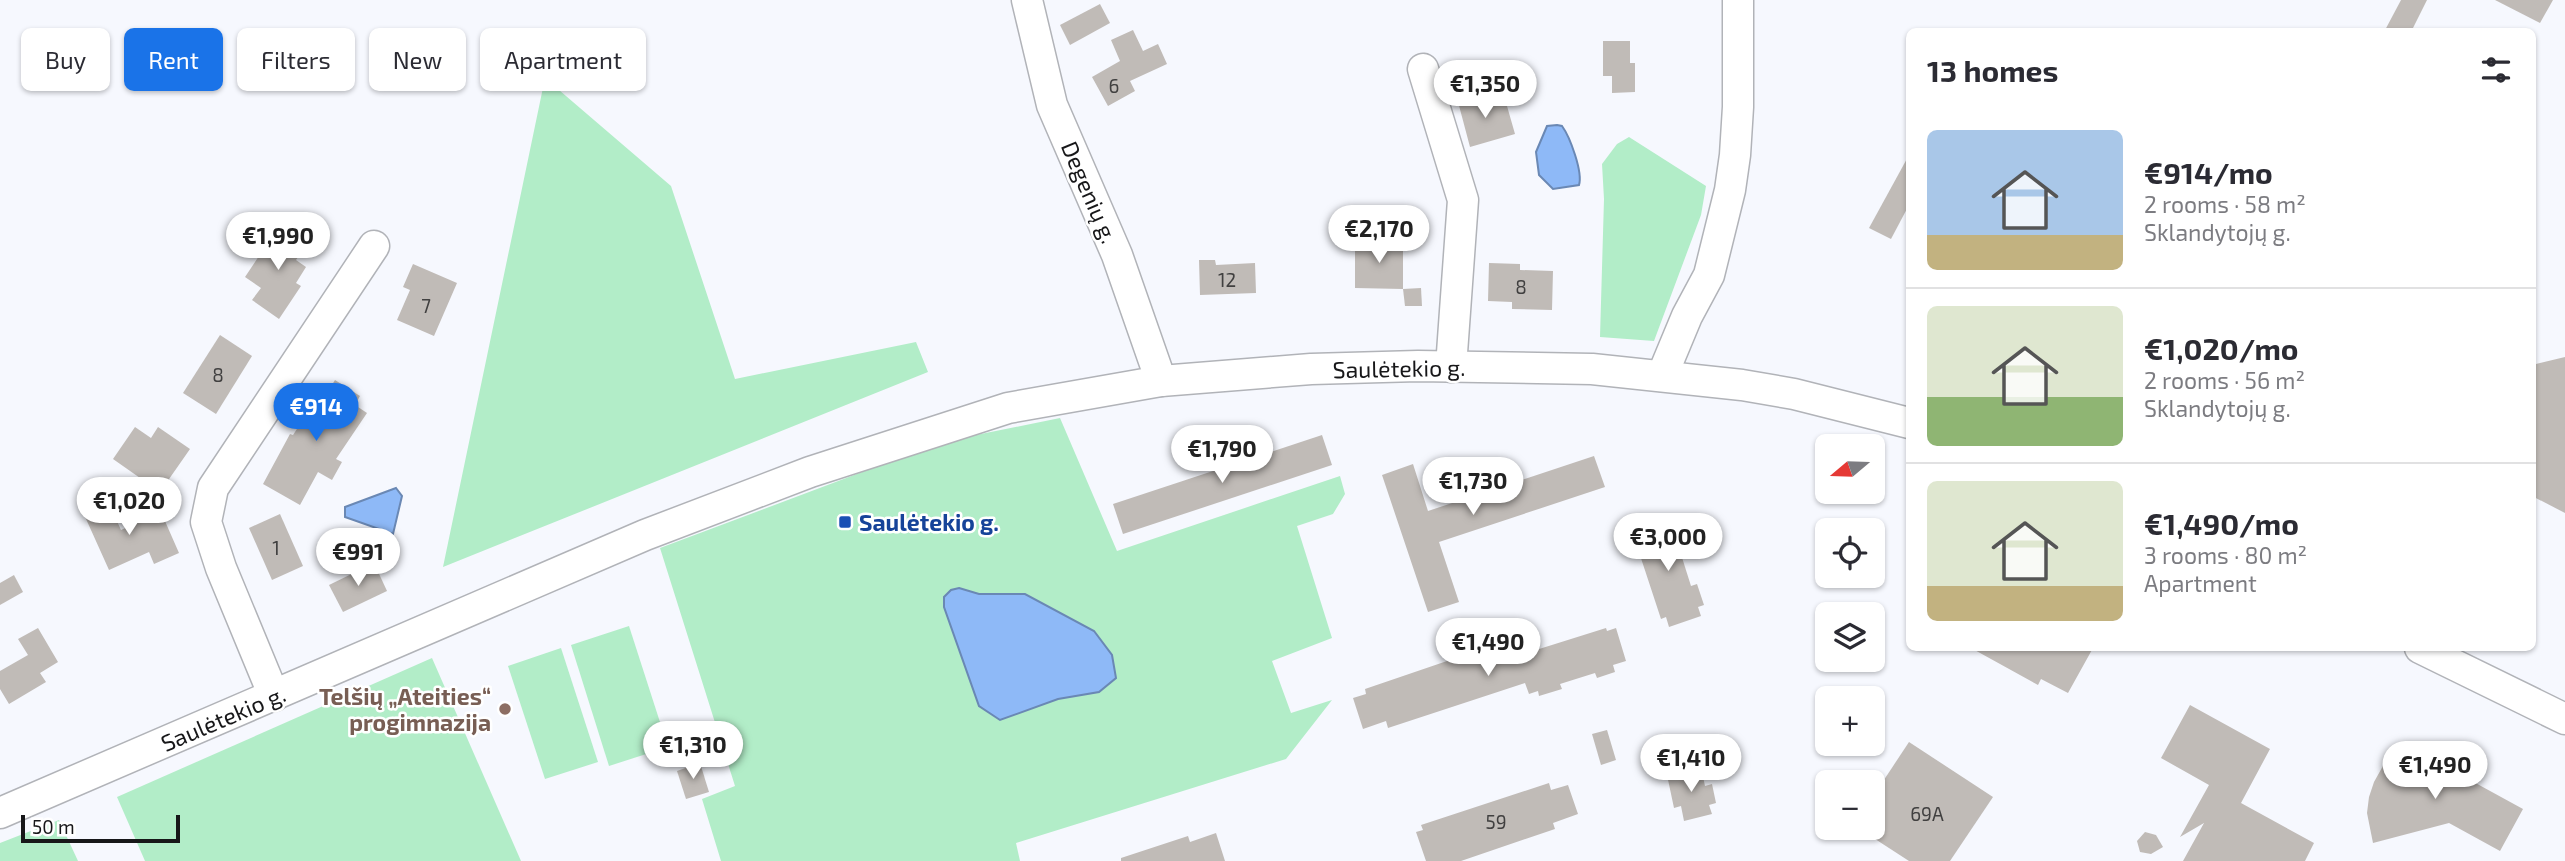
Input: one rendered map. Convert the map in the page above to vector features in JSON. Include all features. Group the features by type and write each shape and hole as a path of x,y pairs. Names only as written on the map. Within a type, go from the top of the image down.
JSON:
{"street":[{"name":"Degenių g.","path":"1027,0 1052,105 1117,255 1161,381"},
{"path":"1662,376 1675,341 1709,275 1730,190 1738,107 1738,0"},
{"path":"1423,69 1463,200 1451,367"},
{"path":"274,696 221,568 206,522 213,488 374,246"},
{"name":"Saulėtekio g.","path":"0,813 632,540 810,472 1008,408 1161,381 1311,369 1592,369 1742,385 1794,394 1906,422"},
{"path":"2426,651 2565,719"}],"green space":[{"path":"542,91 560,91 671,186 735,379 916,342 928,372 443,567"},
{"path":"1629,137 1706,186 1701,215 1654,341 1600,337 1604,199 1602,164 1617,144"},
{"path":"1060,418 1117,551 1340,476 1345,494 1333,514 1297,526 1332,638 1272,661 1291,713 1332,700 1286,759 1016,843 1020,861 721,861 702,799 735,786 660,548 886,463 971,436"},
{"path":"629,626 668,747 609,766 571,645"},
{"path":"561,648 598,762 545,779 508,666"},
{"path":"432,658 521,861 145,861 117,797"},
{"path":"59,820 78,861 0,861 0,843"}],"water":[{"path":"1547,126 1562,126 1569,138 1580,179 1579,185 1553,189 1539,175 1536,152"},
{"path":"396,488 402,496 393,534 345,517 345,507"},
{"path":"959,588 979,594 1025,594 1094,631 1112,655 1116,678 1099,692 1058,699 1000,720 979,706 944,607 944,597 951,590"}],"building":[{"path":"2401,0 2427,0 2413,28 2386,28"},
{"path":"2495,0 2553,0 2540,23"},
{"path":"1100,4 1110,23 1070,45 1060,25"},
{"path":"1133,30 1143,51 1158,44 1167,64 1130,81 1135,91 1108,106 1092,77 1120,61 1111,40"},
{"path":"1603,41 1630,41 1630,63 1635,63 1635,92 1612,93 1612,76 1603,76"},
{"path":"1478,93 1481,105 1505,99 1515,134 1470,147 1457,98"},
{"path":"1906,160 1906,211 1891,239 1869,228"},
{"path":"279,226 307,245 296,260 306,267 296,283 301,286 279,319 252,300 261,288 245,277"},
{"path":"1355,242 1403,242 1403,289 1355,288"},
{"path":"1199,260 1215,260 1216,265 1255,263 1256,293 1200,295"},
{"path":"1489,263 1520,264 1520,270 1553,271 1552,310 1512,309 1512,302 1488,301"},
{"path":"413,264 457,283 434,336 397,320 410,290 403,287"},
{"path":"1421,288 1422,306 1405,306 1403,289"},
{"path":"220,335 252,356 216,414 183,393"},
{"path":"2565,357 2565,513 2536,498 2536,364"},
{"path":"335,380 360,396 355,405 367,413 336,459 342,462 332,480 318,472 300,505 263,484 290,434 293,435 326,385 330,388"},
{"path":"135,427 151,438 158,427 190,449 160,492 113,459"},
{"path":"1322,435 1332,465 1123,534 1113,504"},
{"path":"1594,456 1605,487 1439,542 1459,602 1428,612 1382,475 1413,464 1428,511"},
{"path":"107,499 121,530 161,512 179,553 154,564 149,552 109,570 82,510"},
{"path":"280,514 303,566 272,580 249,528"},
{"path":"1669,519 1672,529 1678,527 1684,546 1679,548 1691,586 1697,584 1704,605 1698,607 1701,616 1669,627 1666,617 1661,619 1635,540 1640,538 1637,529"},
{"path":"374,563 387,591 343,612 329,585"},
{"path":"14,575 23,592 0,605 0,583"},
{"path":"38,628 58,662 40,673 46,682 9,704 0,689 0,671 28,655 18,639"},
{"path":"1606,628 1607,631 1616,628 1626,661 1613,665 1615,672 1597,678 1595,673 1560,684 1562,689 1539,696 1538,691 1529,694 1525,683 1388,728 1386,721 1363,729 1353,698 1366,694 1365,689 1491,646 1492,651 1503,647 1507,659"},
{"path":"1976,651 2091,651 2068,693 2041,679 2038,685"},
{"path":"2190,705 2270,749 2241,803 2314,843 2305,861 2183,861 2204,823 2180,837 2209,785 2161,758"},
{"path":"1607,730 1616,760 1601,765 1592,734"},
{"path":"1909,742 1993,797 1950,861 1909,861 1877,840 1885,840 1885,778"},
{"path":"2406,745 2523,809 2500,851 2449,823 2373,843 2367,813 2374,782 2393,748 2402,753"},
{"path":"700,763 709,792 686,799 677,771"},
{"path":"1701,767 1705,786 1712,784 1716,803 1709,805 1712,814 1684,821 1681,806 1674,808 1667,775"},
{"path":"1549,783 1551,790 1568,785 1578,814 1553,823 1555,829 1461,861 1426,861 1416,832 1423,830 1421,825"},
{"path":"2145,832 2156,835 2163,847 2151,854 2140,852 2137,841"},
{"path":"1216,833 1225,861 1121,861 1121,858 1188,836 1190,842"}],"place":[{"name":"Saulėtekio g.","path":"845,522"},
{"name":"Telšių „Ateities“ progimnazija","path":"505,709"}]}
